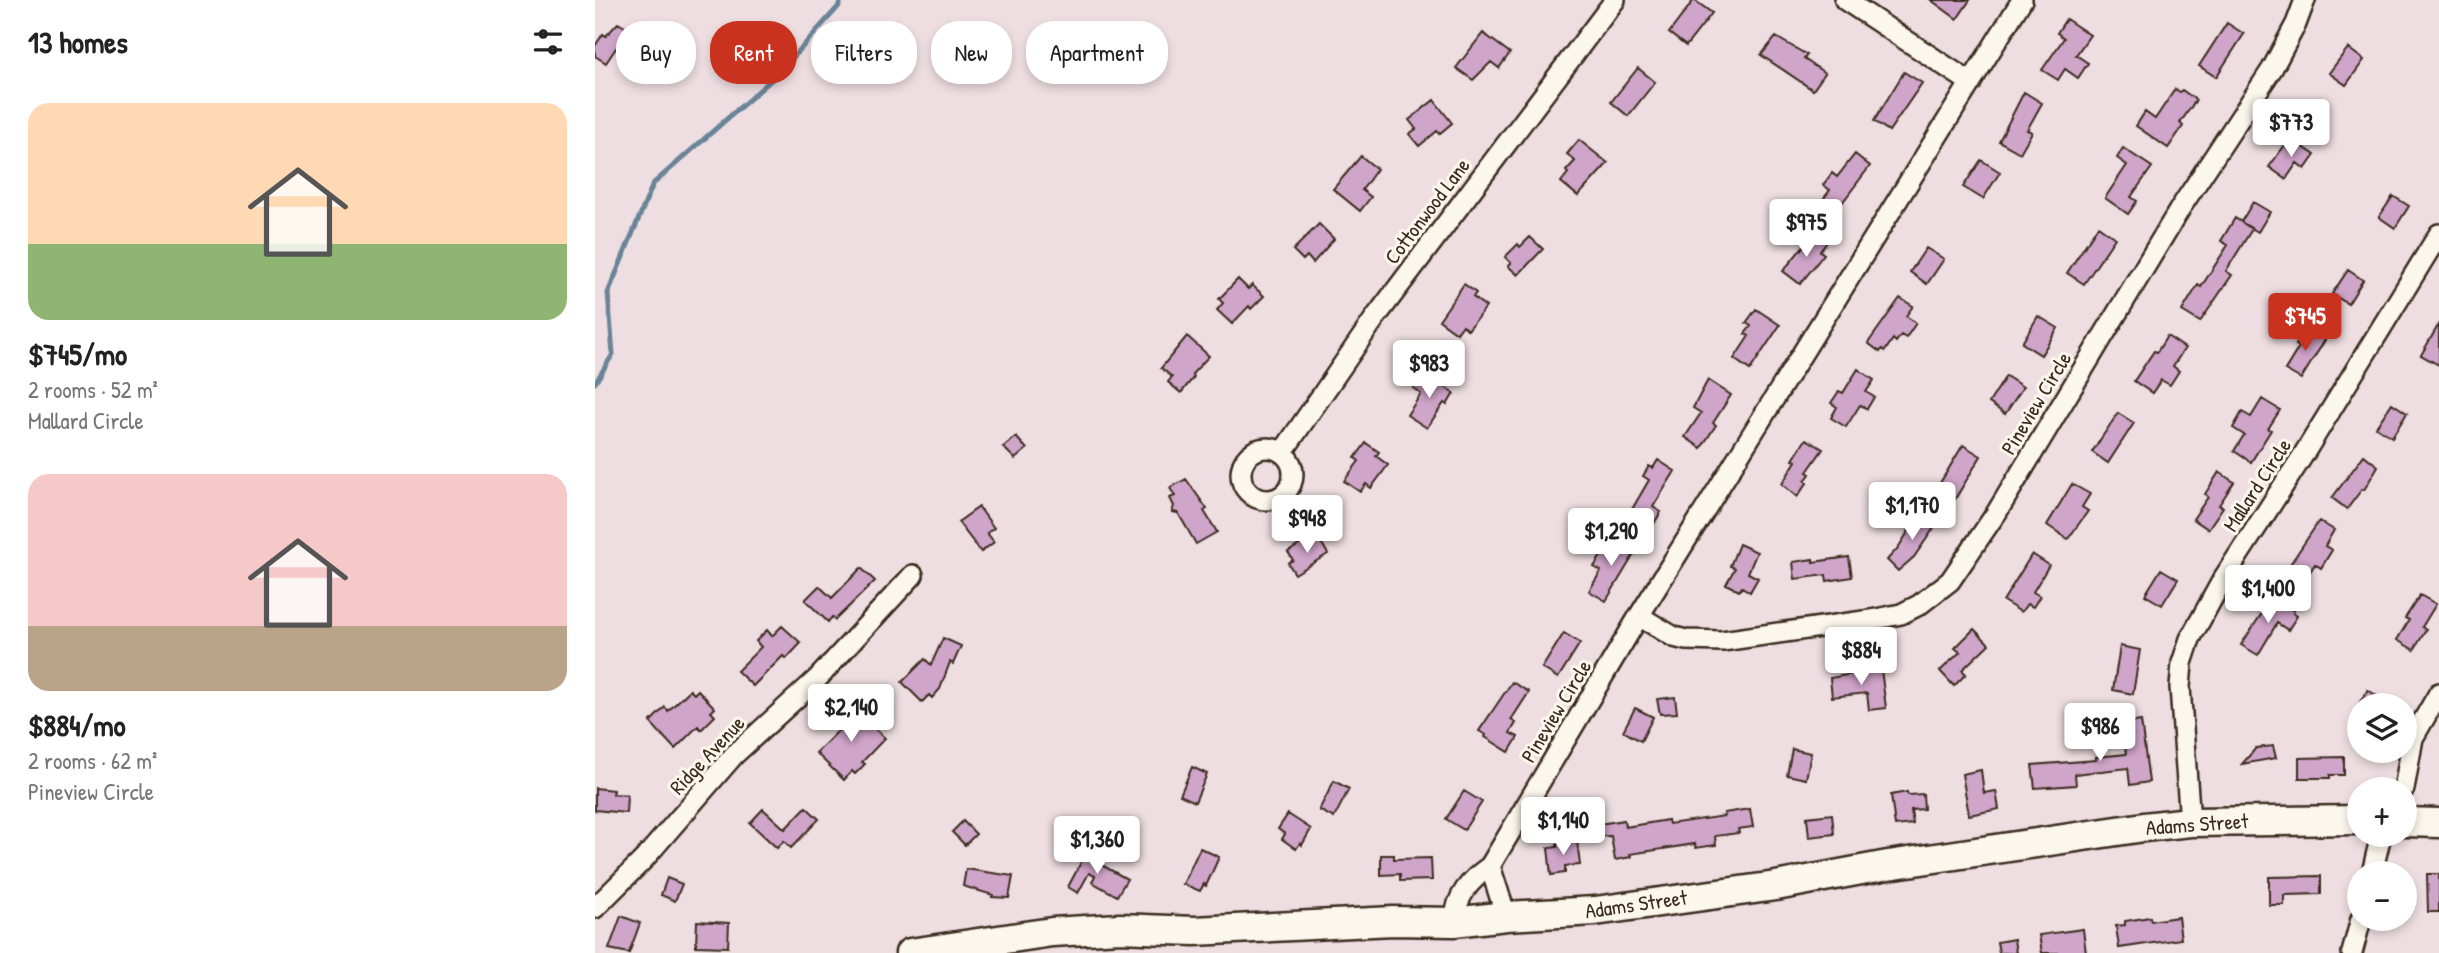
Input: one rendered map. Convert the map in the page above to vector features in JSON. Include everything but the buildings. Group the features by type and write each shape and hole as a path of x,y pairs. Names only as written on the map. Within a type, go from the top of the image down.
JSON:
{"street":[{"name":"Cottonwood Lane","path":"1282,453 1375,318 1615,0"},
{"path":"1845,0 1971,83"},
{"name":"Pineview Circle","path":"1454,922 1459,897 1473,877 1490,866 1639,616 2022,0"},
{"name":"Pineview Circle","path":"1639,616 1674,637 1686,640 1722,640 1886,618 1919,605 1950,581 1997,512 2181,207 2272,69 2296,24 2305,0"},
{"name":"Mallard Circle","path":"2190,822 2180,679 2190,639 2223,579 2302,457 2439,234"},
{"name":"Ridge Avenue","path":"595,908 644,859 734,755 818,678 913,575"},
{"path":"2406,777 2413,738 2439,693"},
{"name":"Adams Street","path":"910,953 1052,932 1121,928 1194,931 1393,921 1454,922 1595,911 1776,886 1888,865 2190,822 2347,820"},
{"path":"2417,822 2439,823"},
{"path":"1490,866 1506,916"},
{"path":"2352,953 2358,931"}],"waterway":[{"path":"595,383 613,354 608,293 653,184 779,73 839,6 841,0"}]}
